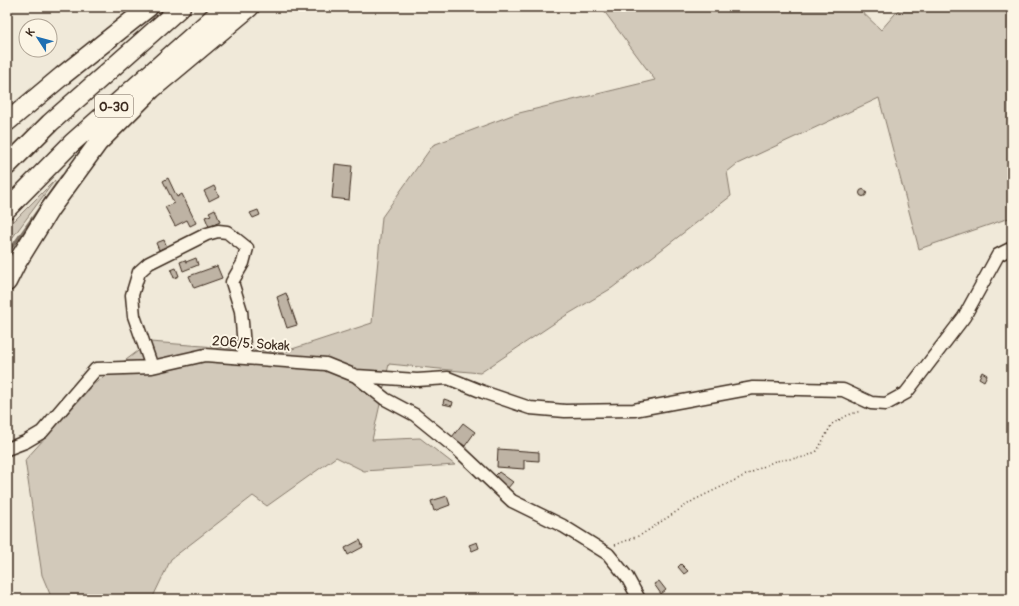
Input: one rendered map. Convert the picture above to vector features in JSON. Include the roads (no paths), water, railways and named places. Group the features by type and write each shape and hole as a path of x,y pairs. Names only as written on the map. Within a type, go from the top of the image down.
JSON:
{"highway":[{"path":"7,122 149,7"},
{"name":"O-30","path":"7,166 50,123 181,7"},
{"name":"O-30","path":"7,209 72,143 225,7"},
{"path":"7,282 16,264 50,209 98,143 152,89 250,7"}],"street":[{"path":"152,367 134,316 132,295 139,272 149,263 207,234 218,231 227,232 247,248 243,263 232,282 241,311 245,358"},
{"path":"356,376 417,380 448,378 530,408 565,411 634,410 753,388 843,390 872,403 886,404 906,393 964,317 998,255 1012,248"},
{"name":"206/5. Sokak","path":"7,448 25,442 42,432 96,369 152,367 205,355 326,364 356,376"},
{"path":"356,376 385,399 415,415 457,449 512,501 563,526 608,554 627,577 639,599"}],"waterway":[{"path":"7,254 62,176"}]}
